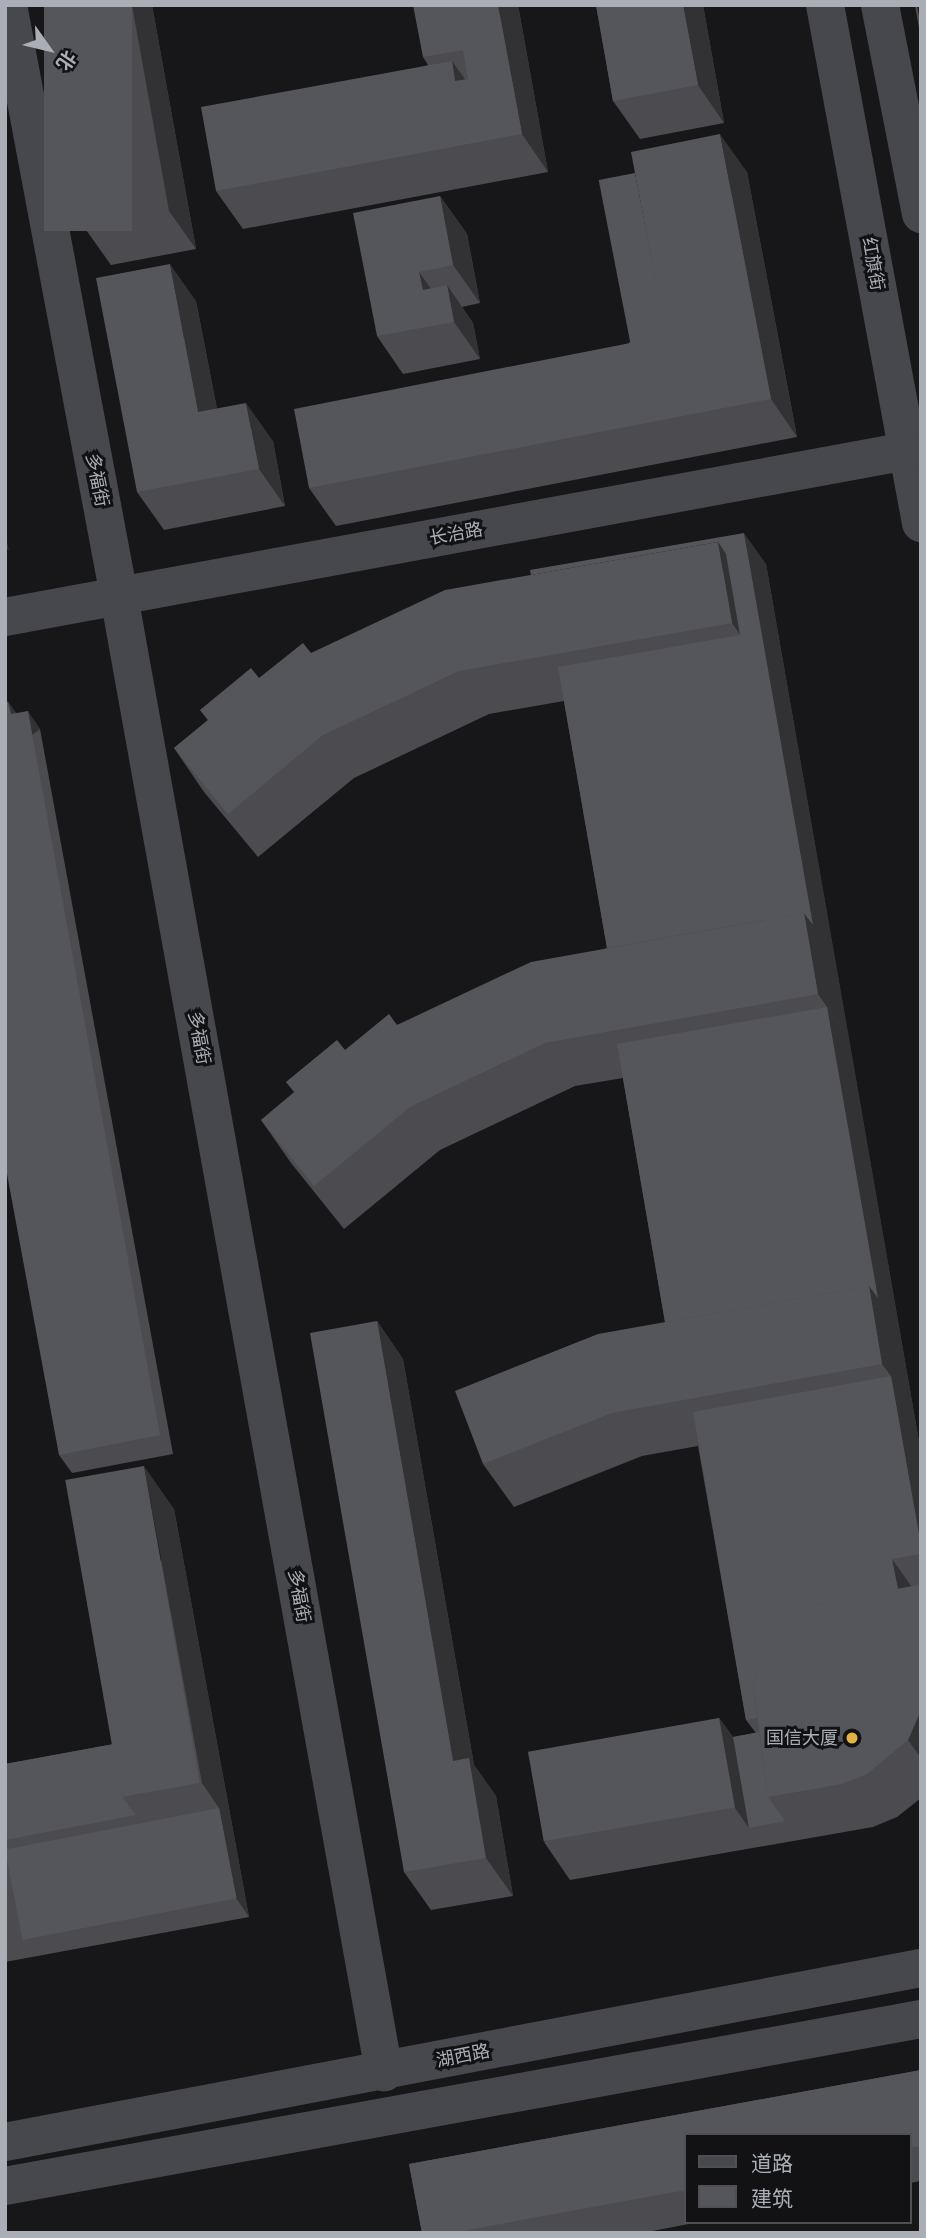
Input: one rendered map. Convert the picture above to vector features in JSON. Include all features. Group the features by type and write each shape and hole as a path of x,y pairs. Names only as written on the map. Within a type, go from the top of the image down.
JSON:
{"street":[{"name":"多福街","path":"8,5 119,596 384,2071"},
{"name":"红旗街","path":"825,5 921,523"},
{"path":"880,5 921,214"},
{"name":"长治路","path":"5,617 907,451"},
{"name":"湖西路","path":"5,2142 921,1968"},
{"path":"5,2186 921,2019"}],"building":[{"path":"44,5 132,5 132,231 44,231"},
{"path":"413,5 498,5 522,134 216,191 201,107 452,61 455,81 468,79 463,50 423,57"},
{"path":"596,5 683,5 698,85 613,101"},
{"path":"720,134 771,399 309,488 294,409 666,336 631,152"},
{"path":"635,173 667,336 630,343 599,180"},
{"path":"440,196 453,265 419,272 423,290 447,285 454,322 377,336 353,213"},
{"path":"170,264 198,412 246,403 259,469 137,492 96,278"},
{"path":"744,533 813,925 804,913 607,948 558,667 740,635 726,554 718,542 531,575 530,570"},
{"path":"718,542 732,623 459,671 323,735 228,814 174,748 208,720 200,710 251,668 259,678 303,643 311,653 445,590"},
{"path":"5,700 11,714 28,711 160,1435 59,1455 5,1163"},
{"path":"804,913 818,994 545,1043 410,1107 314,1186 261,1120 295,1092 286,1082 337,1040 345,1050 389,1014 397,1025 531,962"},
{"path":"827,1007 878,1298 869,1286 665,1322 617,1044"},
{"path":"869,1286 882,1364 612,1413 483,1464 455,1391 598,1334"},
{"path":"377,1321 453,1761 469,1758 486,1858 404,1872 310,1333"},
{"path":"891,1376 921,1554 892,1559 898,1589 826,1602 803,1611 768,1644 753,1684 757,1718 746,1720 693,1412"},
{"path":"144,1466 200,1783 121,1797 65,1480"},
{"path":"918,1585 921,1602 921,1710 908,1740 867,1774 842,1784 768,1797 753,1684 768,1644 803,1611 826,1602"},
{"path":"719,1718 735,1808 544,1841 528,1752"},
{"path":"759,1732 768,1797 785,1821 749,1828 733,1737"},
{"path":"114,1744 123,1798 136,1815 5,1840 5,1764"},
{"path":"219,1808 237,1898 23,1940 5,1850"},
{"path":"921,2070 921,2146 912,2148 912,2133 684,2133 684,2190 451,2233 422,2233 409,2164"}],"tram line":[{"path":"916,5 921,32"}],"place":[{"name":"国信大厦","path":"852,1738"}]}
